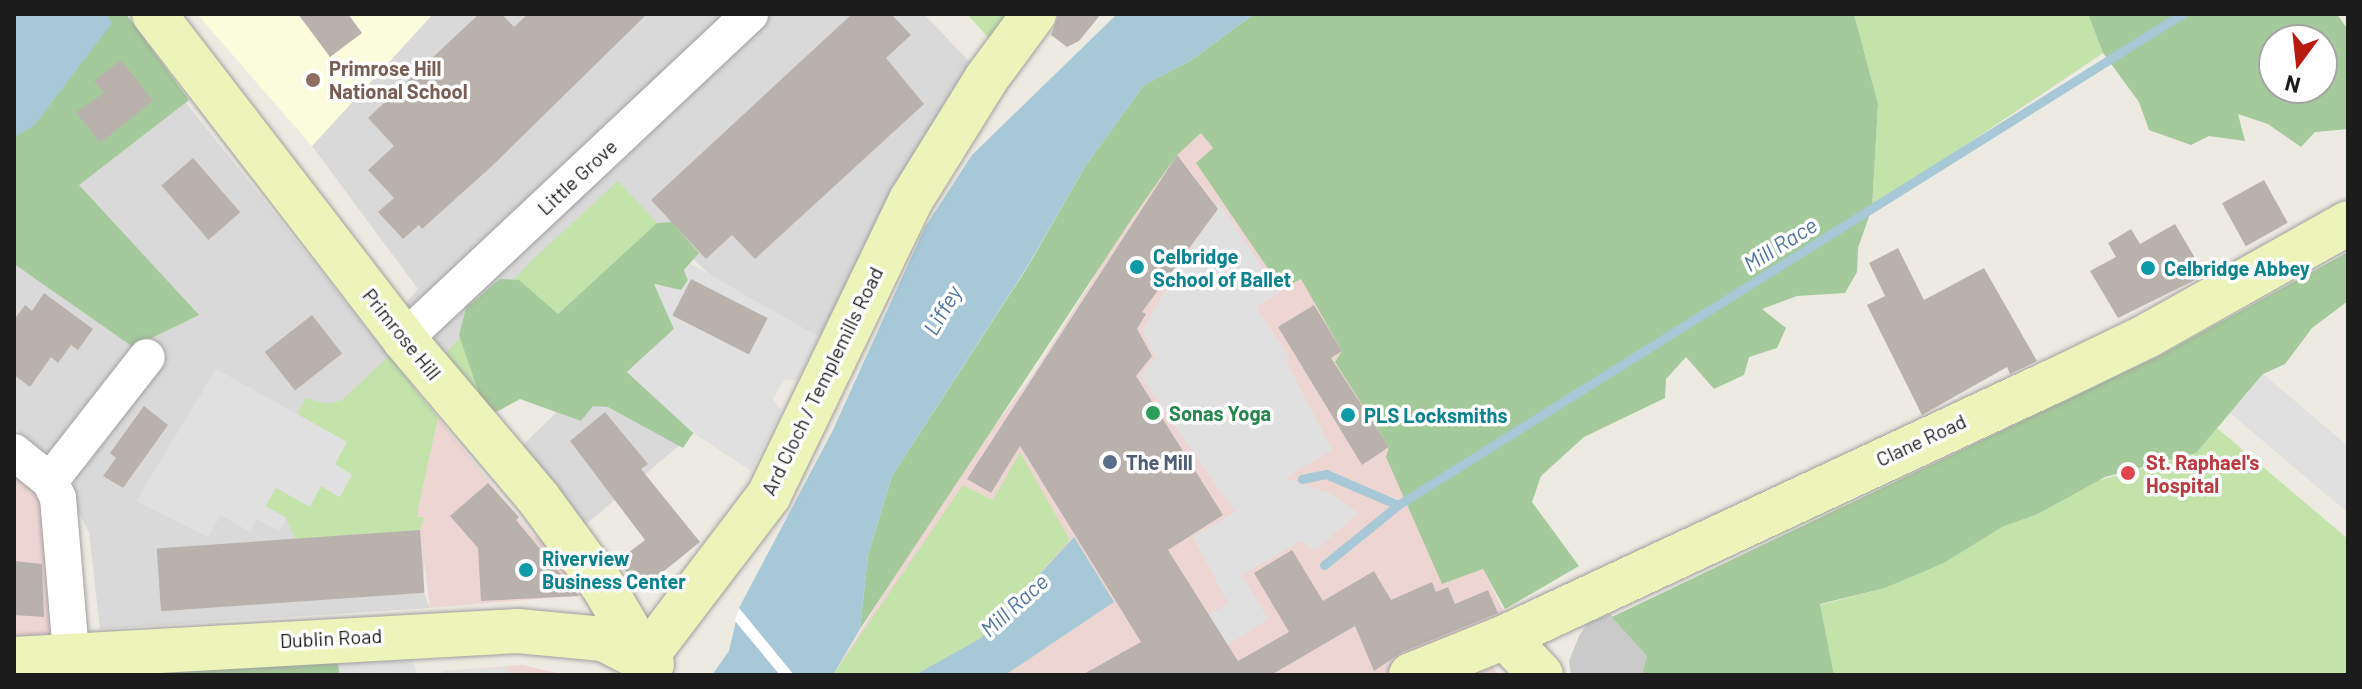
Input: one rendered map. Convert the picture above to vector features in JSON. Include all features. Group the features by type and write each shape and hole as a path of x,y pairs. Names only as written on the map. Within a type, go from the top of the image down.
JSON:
{"main road":[{"name":"Primrose Hill","path":"154,14 404,339 539,499 603,586 656,666"},
{"name":"Ard Cloch / Templemills Road","path":"656,666 769,495 884,251 979,90 1034,14"},
{"name":"Clane Road","path":"1411,675 1497,641 2134,342 2348,223"},
{"name":"Dublin Road","path":"14,659 471,631 569,634 603,639 656,666"},
{"path":"1497,641 1541,675"}],"street":[{"name":"Little Grove","path":"404,339 750,14"},
{"path":"50,481 147,357"},
{"path":"14,452 50,481 61,522 71,654"}],"shaded area":[{"name":"Primrose Hill National School","path":"197,14 433,14 312,146"},
{"path":"433,14 924,14 986,79 859,261 819,337 719,284 657,223 473,392 401,308 418,289 312,146"},
{"path":"131,34 438,418 418,509 424,517 424,593 430,608 100,629 89,533 73,501 75,480 14,427 14,264 133,347 30,136"},
{"path":"1187,114 1213,148 1196,163 1282,288 1301,279 1348,354 1391,444 1442,584 1483,569 1510,625 1493,668 1499,675 833,675 956,478 1032,376 1092,281 1115,207"},
{"path":"1219,202 1279,293 1256,307 1289,357 1286,360 1332,450 1285,478 1330,493 1358,513 1315,551 1301,541 1242,575 1268,619 1219,651 1202,620 1228,603 1193,537 1235,512 1140,375 1156,359 1142,330"},
{"path":"691,264 819,337 797,380 784,380 773,399 782,411 751,471 694,433 627,372 674,329 654,284 681,290 688,280 684,270"},
{"path":"612,358 694,433 584,526 521,447"},
{"path":"216,369 347,442 335,464 352,475 340,497 321,486 310,507 276,488 265,506 287,518 279,531 257,519 250,532 221,515 208,537 136,501"},
{"path":"2263,374 2348,446 2348,513 2230,413"},
{"path":"438,418 533,536 542,539 585,595 430,608 420,530 423,518 418,518 418,509"},
{"path":"14,468 42,492 52,570 51,638 14,636"},
{"path":"1610,614 1648,656 1642,675 1571,675 1569,661 1579,636 1588,623"},
{"path":"411,658 418,675 340,675 338,663"},
{"path":"522,665 566,675 442,675 442,671"},
{"path":"508,667 509,675 442,675 442,671"}],"green space":[{"path":"14,14 126,14 189,100 79,185 199,315 133,347 14,264"},
{"path":"967,14 1017,14 995,45"},
{"path":"1254,14 1854,14 1878,104 1872,208 1858,248 1857,272 1845,293 1797,296 1762,309 1786,328 1777,348 1749,357 1744,375 1714,389 1686,357 1666,379 1665,398 1584,437 1541,476 1532,502 1579,566 1505,609 1483,569 1442,584 1386,457 1389,447 1335,362 1342,351 1301,279 1282,289 1196,163 1213,148 1201,133 1177,155 1133,217 860,629 868,555 892,476 1027,268 1086,165 1144,85 1190,61"},
{"path":"1854,14 2088,14 2103,53 1872,208 1878,104"},
{"path":"2088,14 2337,14 2348,30 2348,129 2315,132 2301,147 2268,124 2238,114 2245,141 2209,136 2191,145 2149,130 2139,102 2103,53"},
{"path":"618,181 657,223 473,392 441,358 532,260"},
{"path":"672,222 699,253 684,270 688,280 681,291 655,284 674,329 627,372 693,433 683,448 608,407 593,406 581,421 520,399 487,417 459,335 466,308 500,279 519,280 558,314 657,223"},
{"path":"2348,252 2348,301 2312,328 2285,364 2263,374 2196,453 2105,477 2038,514 2002,527 1944,563 1885,588 1820,604 1834,675 1642,675 1647,656 1612,617 2161,355"},
{"path":"389,356 438,418 418,509 418,517 424,517 420,530 295,539 286,518 265,506 276,487 321,486 339,497 334,465 346,442 298,414 305,398 327,404 342,400"},
{"path":"2217,428 2348,539 2348,675 1834,675 1820,605 1885,588 1944,563 2002,527 2038,514 2097,481 2196,453"},
{"path":"1020,452 1070,540 981,638 915,675 833,675 963,485 993,500"},
{"path":"338,663 340,675 61,675"}],"water":[{"path":"14,14 106,14 112,23 34,126 14,137"},
{"name":"Liffey","path":"1254,14 1190,61 1144,85 1086,165 1027,267 892,476 868,555 860,629 833,675 712,675 729,651 739,608 832,432 925,227 972,155 1116,15"},
{"path":"1074,537 1114,602 1005,675 915,675 981,638"}],"pier":[{"path":"739,608 794,675 780,675 735,621"}],"building":[{"path":"298,14 348,14 362,33 330,57"},
{"path":"479,14 502,14 514,27 528,14 647,14 492,166 422,229 419,225 403,239 378,212 394,198 368,170 394,146 368,118"},
{"path":"852,14 891,14 911,35 886,58 924,104 755,259 732,235 706,259 651,200"},
{"path":"1059,14 1101,14 1079,41 1067,47 1051,35"},
{"path":"121,60 153,101 100,143 76,112 104,93 94,81"},
{"path":"1177,155 1218,209 1142,312 1146,314 1137,329 1152,356 1136,376 1223,515 1168,550 1238,661 1289,632 1254,573 1292,550 1323,601 1374,571 1391,600 1432,582 1436,592 1448,587 1455,604 1488,590 1498,613 1402,652 1374,671 1355,626 1271,675 1082,675 1141,642 1020,446 991,493 967,479"},
{"path":"193,158 240,212 209,240 161,186"},
{"path":"2264,180 2288,223 2246,246 2222,203"},
{"name":"Celbridge Abbey","path":"2175,224 2205,275 2118,318 2090,271 2116,257 2108,243 2131,229 2140,244"},
{"path":"1898,248 1924,300 1984,268 2037,361 2010,374 2007,367 1922,415 1867,305 1885,296 1869,263"},
{"path":"691,279 768,318 749,355 672,316"},
{"path":"44,293 93,329 78,350 71,345 58,363 51,357 30,387 14,375 14,320 25,305 32,311"},
{"path":"1314,305 1342,351 1331,358 1389,447 1362,465 1278,327"},
{"path":"312,315 342,354 295,391 265,352"},
{"path":"144,406 168,425 123,488 103,476 116,458 110,453"},
{"path":"605,412 648,464 641,469 700,542 643,588 616,562 645,540 570,441"},
{"path":"488,483 519,517 516,520 579,596 481,601 478,548 450,516"},
{"path":"420,530 424,593 161,611 157,548"},
{"path":"14,561 42,564 44,617 14,615"}],"waterway":[{"name":"Mill Race","path":"1324,565 1398,505 2182,14"},
{"name":"Mill Race","path":"1302,479 1326,474 1398,505"}],"place":[{"name":"Primrose Hill National School","path":"313,80"},
{"name":"Celbridge School of Ballet","path":"1137,267"},
{"name":"Celbridge Abbey","path":"2148,268"},
{"name":"Sonas Yoga","path":"1153,413"},
{"name":"PLS Locksmiths","path":"1348,415"},
{"name":"The Mill","path":"1110,462"},
{"name":"St. Raphael's Hospital","path":"2128,473"},
{"name":"Riverview Business Center","path":"526,570"}]}
